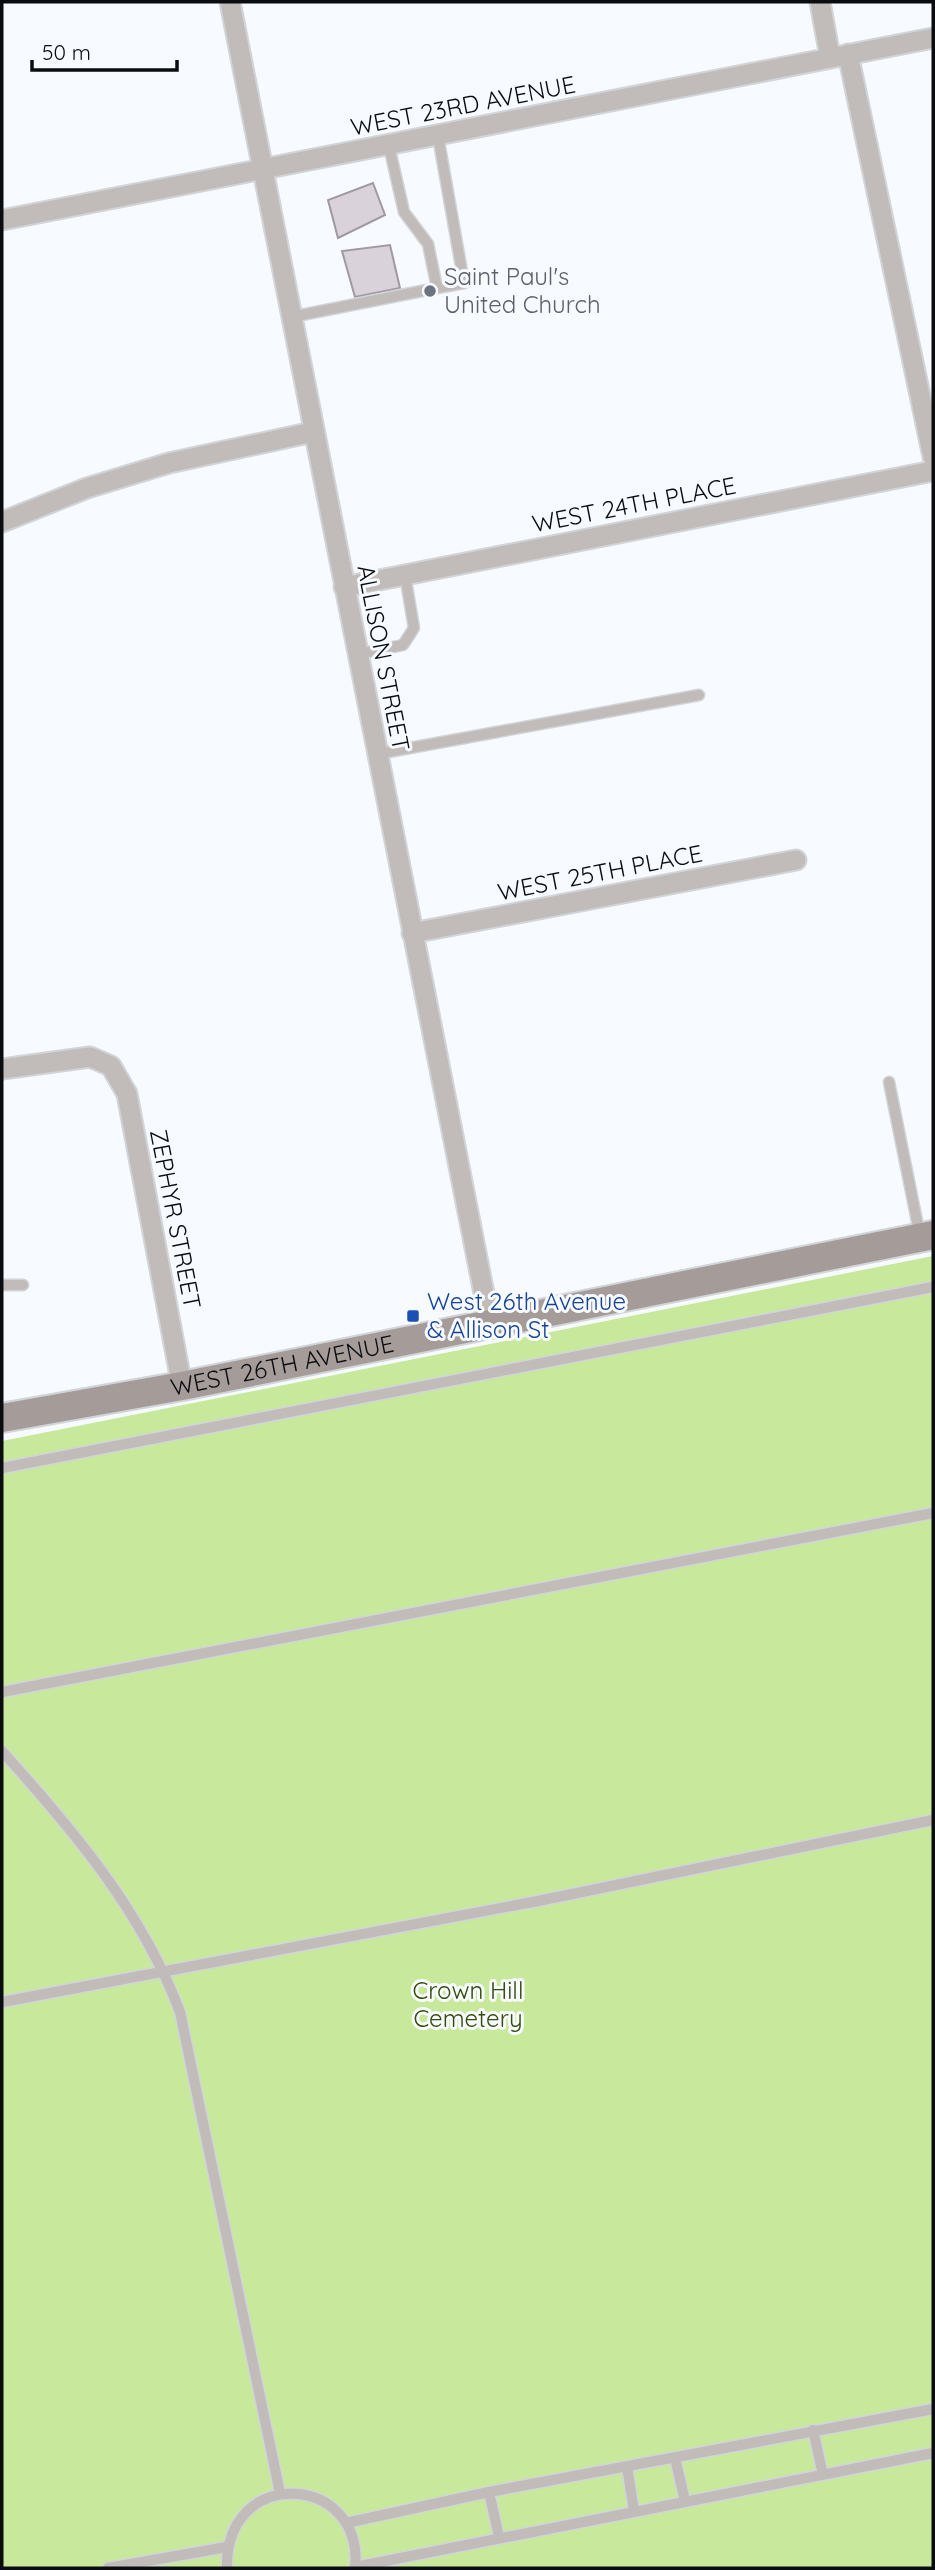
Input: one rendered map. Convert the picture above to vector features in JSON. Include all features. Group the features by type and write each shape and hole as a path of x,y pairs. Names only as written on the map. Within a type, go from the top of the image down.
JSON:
{"street":[{"name":"ALLISON STREET","path":"230,2 490,1324"},
{"path":"820,2 839,56 933,457"},
{"name":"WEST 23RD AVENUE","path":"2,220 264,172 933,38"},
{"path":"2,522 87,488 169,463 313,432"},
{"name":"WEST 24TH PLACE","path":"344,587 933,471"},
{"name":"WEST 25TH PLACE","path":"412,933 796,860"},
{"name":"ZEPHYR STREET","path":"2,1069 90,1057 111,1066 127,1094 182,1385"},
{"name":"WEST 26TH AVENUE","path":"2,1418 182,1385 927,1236"}],"lane":[{"path":"291,317 464,283 438,136"},
{"path":"389,146 404,212 428,244 436,288"},
{"path":"358,654 403,645 414,628 405,575"},
{"path":"377,754 699,695"},
{"path":"890,1082 927,1236"},
{"path":"2,1285 23,1285"},
{"path":"2,1468 933,1287"},
{"path":"2,1692 933,1513"},
{"path":"2,1751 61,1817 126,1903 165,1972 180,2012 279,2493"},
{"path":"2,2002 538,1901 933,1820"},
{"path":"346,2523 489,2492 933,2409"},
{"path":"813,2430 823,2475"},
{"path":"227,2568 227,2547 233,2529 244,2512 261,2500 279,2493 299,2493 317,2498 334,2508 353,2537 355,2568 499,2537 933,2453"},
{"path":"675,2458 685,2501"},
{"path":"627,2467 634,2511"},
{"path":"489,2492 499,2537"},
{"path":"108,2568 227,2547"}],"green space":[{"name":"Crown Hill Cemetery","path":"933,1256 933,2568 2,2568 2,1441"}],"building":[{"path":"373,183 385,215 338,238 328,200"},
{"path":"390,245 400,288 355,297 342,251"}],"place":[{"name":"Saint Paul's United Church","path":"430,291"},
{"name":"West 26th Avenue & Allison St","path":"413,1316"}]}
